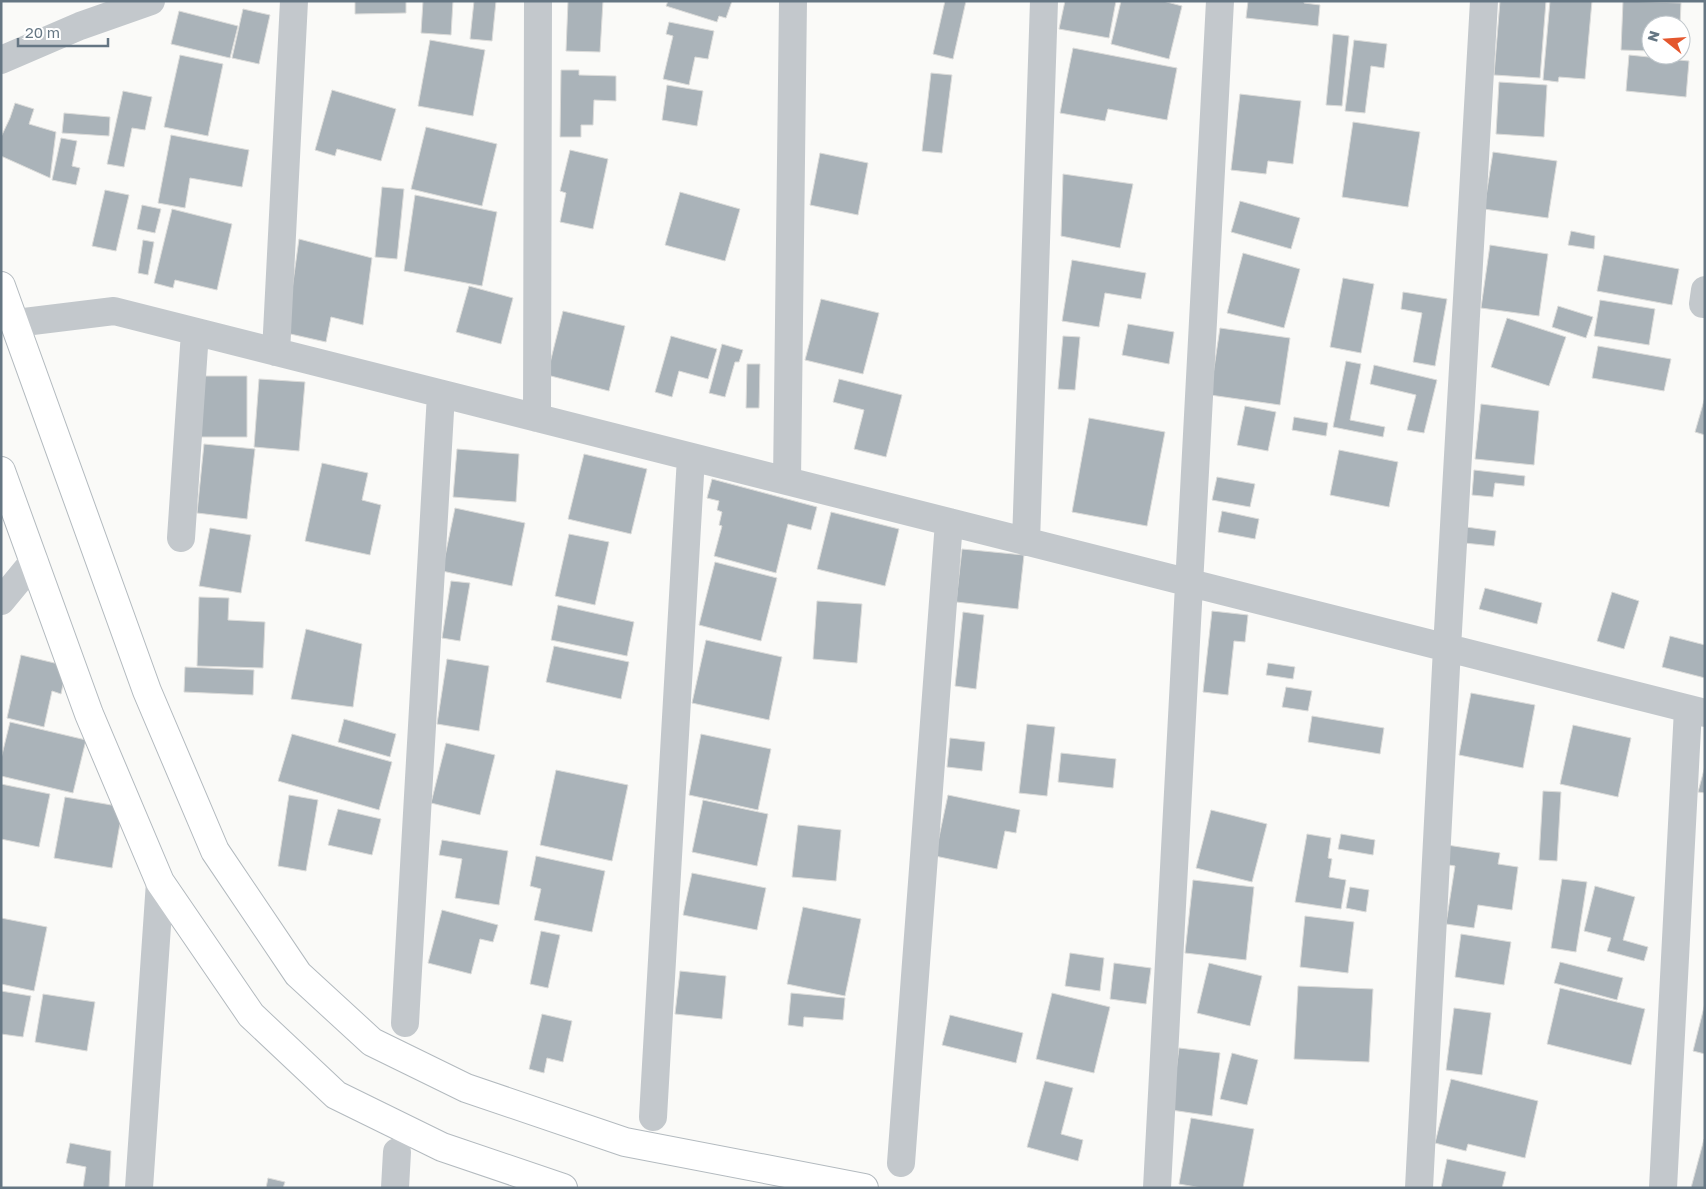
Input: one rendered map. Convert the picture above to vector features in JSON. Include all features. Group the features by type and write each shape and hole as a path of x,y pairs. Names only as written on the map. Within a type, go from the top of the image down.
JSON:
{"main road":[{"path":"1,286 16,323 147,691 215,851 298,974 372,1042 466,1088 625,1142 864,1188"},
{"path":"1,471 89,714 160,882 251,1016 336,1094 442,1147 563,1188"}],"street":[{"path":"1,60 80,26 151,1"},
{"path":"276,352 294,1"},
{"path":"538,1 538,418"},
{"path":"787,481 793,1"},
{"path":"1026,542 1044,1"},
{"path":"1157,1188 1220,1"},
{"path":"1419,1188 1447,648 1484,1"},
{"path":"16,323 114,311 1696,711 1663,1188"},
{"path":"181,538 195,332"},
{"path":"405,1022 441,394"},
{"path":"654,1117 691,457"},
{"path":"901,1163 949,522"},
{"path":"1,601 34,561"},
{"path":"138,1188 160,882"},
{"path":"395,1188 397,1152"}],"building":[{"path":"355,1 406,1 406,13 355,14"},
{"path":"423,1 453,1 451,35 421,33"},
{"path":"474,1 496,1 492,41 470,39"},
{"path":"568,1 603,1 600,52 566,51"},
{"path":"668,1 732,1 726,18 719,16 717,22 666,6"},
{"path":"945,1 966,1 953,59 933,54"},
{"path":"1065,1 1116,1 1109,38 1059,29"},
{"path":"1121,1 1163,1 1182,6 1169,59 1111,44"},
{"path":"1248,1 1304,1 1304,3 1320,5 1318,26 1246,18"},
{"path":"1500,1 1546,1 1540,78 1494,75"},
{"path":"1550,1 1592,1 1585,79 1559,77 1558,82 1543,80"},
{"path":"1623,1 1681,3 1680,15 1641,15 1641,51 1621,50"},
{"path":"243,9 270,15 259,64 232,58"},
{"path":"179,11 238,26 230,58 171,44"},
{"path":"669,22 714,31 708,59 695,57 689,85 663,79 673,36 666,34"},
{"path":"1333,34 1349,36 1342,106 1326,105"},
{"path":"430,40 485,50 473,116 418,106"},
{"path":"1354,40 1387,44 1384,68 1371,66 1365,113 1345,111"},
{"path":"1073,48 1177,68 1167,120 1108,109 1105,121 1060,113"},
{"path":"180,55 223,64 208,136 164,127"},
{"path":"1629,55 1641,56 1641,65 1689,65 1686,97 1626,91"},
{"path":"561,70 579,70 579,75 616,76 616,101 594,100 593,125 581,125 581,137 560,137"},
{"path":"931,73 952,75 942,153 922,151"},
{"path":"1499,82 1547,85 1544,137 1496,134"},
{"path":"667,85 703,91 697,126 662,120"},
{"path":"332,90 396,109 381,161 337,149 335,156 315,150"},
{"path":"123,91 152,97 145,130 132,128 124,167 107,164"},
{"path":"1240,94 1301,101 1293,164 1268,161 1266,174 1231,170"},
{"path":"15,103 34,109 29,124 56,132 50,178 1,156 1,137"},
{"path":"64,113 110,117 109,136 62,133"},
{"path":"1353,122 1420,132 1408,207 1342,197"},
{"path":"426,127 497,144 482,206 411,189"},
{"path":"171,135 249,150 242,187 190,178 185,208 158,203"},
{"path":"61,138 77,141 72,166 80,168 76,185 52,180"},
{"path":"570,150 608,159 593,229 560,222 566,193 560,191"},
{"path":"1493,152 1557,161 1548,218 1484,209"},
{"path":"820,153 868,163 858,215 810,205"},
{"path":"1063,174 1133,184 1120,248 1061,236"},
{"path":"382,187 404,189 397,259 375,257"},
{"path":"105,190 129,195 116,251 92,246"},
{"path":"680,192 740,209 725,261 665,245"},
{"path":"415,195 497,212 482,286 404,271"},
{"path":"1240,201 1300,218 1291,249 1231,232"},
{"path":"142,205 161,209 155,233 137,229"},
{"path":"172,209 232,224 217,290 175,280 173,288 154,283"},
{"path":"1571,231 1595,236 1594,249 1568,245"},
{"path":"299,239 372,258 363,325 331,317 326,342 286,333"},
{"path":"143,240 154,242 148,275 138,273"},
{"path":"1490,245 1548,254 1539,316 1481,308"},
{"path":"1243,253 1300,269 1284,328 1227,313"},
{"path":"1604,255 1679,269 1672,305 1597,291"},
{"path":"1072,260 1146,273 1141,299 1105,293 1099,327 1062,321"},
{"path":"1343,278 1374,284 1361,353 1330,347"},
{"path":"469,286 513,298 501,344 456,332"},
{"path":"1403,292 1447,299 1435,366 1413,362 1422,313 1401,309"},
{"path":"821,299 879,313 863,374 805,360"},
{"path":"1600,300 1655,309 1649,345 1594,336"},
{"path":"1558,306 1593,317 1586,338 1552,327"},
{"path":"563,311 625,326 609,391 547,375"},
{"path":"1507,318 1566,337 1549,386 1491,367"},
{"path":"1128,324 1174,332 1169,364 1122,355"},
{"path":"1220,328 1290,338 1280,405 1210,395"},
{"path":"671,336 717,349 708,379 679,371 672,397 655,392"},
{"path":"1063,336 1080,337 1075,390 1058,389"},
{"path":"722,344 743,350 739,362 735,362 725,397 709,393"},
{"path":"1598,346 1671,359 1664,391 1592,378"},
{"path":"1346,361 1361,364 1350,420 1385,427 1383,437 1333,427"},
{"path":"747,364 760,364 759,408 746,408"},
{"path":"1374,365 1437,380 1424,433 1407,430 1416,395 1370,384"},
{"path":"202,376 247,376 247,437 201,437"},
{"path":"259,379 305,382 299,451 254,447"},
{"path":"839,379 902,395 886,457 854,449 864,410 833,402"},
{"path":"1705,397 1705,435 1695,432"},
{"path":"1481,404 1539,411 1534,465 1475,459"},
{"path":"1245,406 1276,412 1268,451 1237,445"},
{"path":"1294,417 1328,423 1326,436 1292,430"},
{"path":"1089,418 1165,432 1147,526 1072,512"},
{"path":"204,444 255,449 247,519 197,513"},
{"path":"457,449 519,454 516,502 453,497"},
{"path":"1339,450 1398,462 1389,507 1330,495"},
{"path":"584,454 647,469 631,534 568,519"},
{"path":"322,463 368,473 362,500 381,505 370,555 305,541"},
{"path":"1474,470 1525,476 1524,486 1495,483 1493,497 1472,495"},
{"path":"1217,477 1255,484 1250,507 1212,500"},
{"path":"712,479 817,507 811,530 788,524 776,573 714,556 722,526 719,525 722,512 717,510 719,501 707,498"},
{"path":"455,508 525,523 512,586 442,571"},
{"path":"1222,511 1259,519 1255,539 1218,532"},
{"path":"831,512 899,529 885,586 817,569"},
{"path":"1466,527 1496,531 1494,546 1464,543"},
{"path":"210,528 251,535 241,593 199,586"},
{"path":"569,534 609,542 595,605 555,596"},
{"path":"962,549 1024,555 1018,609 956,602"},
{"path":"715,562 777,578 761,641 699,625"},
{"path":"451,581 470,583 460,641 442,638"},
{"path":"1485,588 1542,603 1537,624 1479,609"},
{"path":"1612,592 1639,601 1624,649 1597,641"},
{"path":"199,597 229,598 228,620 265,622 263,668 197,666"},
{"path":"817,601 862,604 857,663 813,659"},
{"path":"558,605 634,622 627,656 551,640"},
{"path":"1212,611 1248,615 1245,642 1234,641 1228,695 1203,692"},
{"path":"963,612 984,615 976,689 955,686"},
{"path":"306,629 362,644 353,707 291,699"},
{"path":"1670,636 1705,645 1705,678 1662,667"},
{"path":"706,640 782,657 769,720 692,703"},
{"path":"554,646 629,662 621,699 546,682"},
{"path":"21,655 67,666 61,694 52,691 44,727 7,718"},
{"path":"447,659 489,666 479,731 437,724"},
{"path":"1268,663 1295,667 1293,679 1266,675"},
{"path":"185,667 254,670 253,695 184,692"},
{"path":"1286,687 1312,691 1308,711 1282,707"},
{"path":"1471,693 1535,705 1523,768 1459,755"},
{"path":"1312,716 1384,728 1380,754 1308,742"},
{"path":"344,719 396,734 390,757 338,742"},
{"path":"10,722 86,740 73,793 1,776 1,759"},
{"path":"1027,724 1055,727 1047,796 1019,793"},
{"path":"1573,725 1631,738 1618,797 1560,784"},
{"path":"292,734 392,762 379,810 278,781"},
{"path":"701,734 771,749 758,810 689,795"},
{"path":"950,738 985,742 982,771 947,767"},
{"path":"446,743 495,755 480,815 431,803"},
{"path":"1061,753 1116,759 1113,788 1058,782"},
{"path":"1705,766 1705,793 1698,792"},
{"path":"556,770 628,785 612,861 540,845"},
{"path":"1,784 50,794 39,847 1,839"},
{"path":"1543,791 1561,792 1557,861 1539,860"},
{"path":"289,795 318,800 306,871 278,866"},
{"path":"948,795 1020,810 1016,833 1005,831 997,869 935,856"},
{"path":"65,797 123,807 112,868 54,858"},
{"path":"703,800 768,814 757,866 692,852"},
{"path":"338,809 381,819 372,855 328,845"},
{"path":"1211,810 1267,824 1252,882 1196,868"},
{"path":"798,825 841,830 836,881 792,877"},
{"path":"1307,834 1331,838 1328,858 1332,859 1329,877 1346,880 1341,909 1295,902"},
{"path":"1341,834 1375,840 1373,855 1338,849"},
{"path":"442,840 508,851 499,905 455,898 462,859 439,855"},
{"path":"1447,845 1500,853 1498,864 1518,867 1512,910 1478,905 1474,928 1446,924 1455,866 1443,864"},
{"path":"536,856 605,871 592,932 534,920 541,889 530,886"},
{"path":"692,873 766,888 757,930 683,915"},
{"path":"1562,879 1587,882 1576,952 1551,948"},
{"path":"1193,880 1254,887 1246,960 1185,953"},
{"path":"1595,886 1635,897 1623,940 1648,947 1644,961 1607,951 1611,938 1584,931"},
{"path":"1350,887 1369,890 1366,912 1346,908"},
{"path":"803,907 861,919 845,996 787,984"},
{"path":"442,910 498,925 493,942 480,939 471,974 428,963"},
{"path":"1305,916 1354,922 1348,973 1300,967"},
{"path":"1,918 47,927 34,991 1,984"},
{"path":"541,931 560,935 548,988 530,984"},
{"path":"1461,934 1511,942 1504,985 1455,977"},
{"path":"1070,953 1104,958 1100,991 1065,986"},
{"path":"1560,962 1623,978 1617,1000 1554,983"},
{"path":"1114,963 1151,968 1146,1004 1110,999"},
{"path":"1209,963 1262,976 1250,1026 1197,1013"},
{"path":"680,971 726,976 722,1019 675,1014"},
{"path":"1298,986 1373,989 1369,1062 1294,1059"},
{"path":"1560,988 1645,1009 1631,1065 1547,1044"},
{"path":"1,991 31,996 23,1037 1,1034"},
{"path":"791,993 845,998 843,1020 804,1017 803,1027 788,1025"},
{"path":"1052,993 1110,1007 1094,1073 1036,1059"},
{"path":"43,994 95,1002 87,1051 35,1042"},
{"path":"1705,1003 1705,1054 1693,1051"},
{"path":"1454,1008 1491,1013 1482,1075 1446,1070"},
{"path":"542,1014 572,1021 563,1062 547,1058 544,1073 529,1069"},
{"path":"950,1015 1023,1033 1016,1063 942,1045"},
{"path":"1179,1048 1220,1053 1212,1116 1171,1110"},
{"path":"1232,1053 1258,1060 1247,1105 1220,1099"},
{"path":"1451,1079 1538,1101 1525,1158 1468,1144 1466,1151 1435,1143"},
{"path":"1045,1081 1073,1088 1061,1134 1083,1140 1078,1161 1027,1147"},
{"path":"1191,1118 1254,1129 1243,1188 1202,1188 1179,1184"},
{"path":"1704,1139 1705,1188 1691,1188"},
{"path":"70,1143 111,1151 109,1188 83,1188 86,1167 66,1163"},
{"path":"1447,1159 1506,1172 1502,1188 1441,1188"},
{"path":"268,1178 285,1182 283,1188 266,1188"}]}
